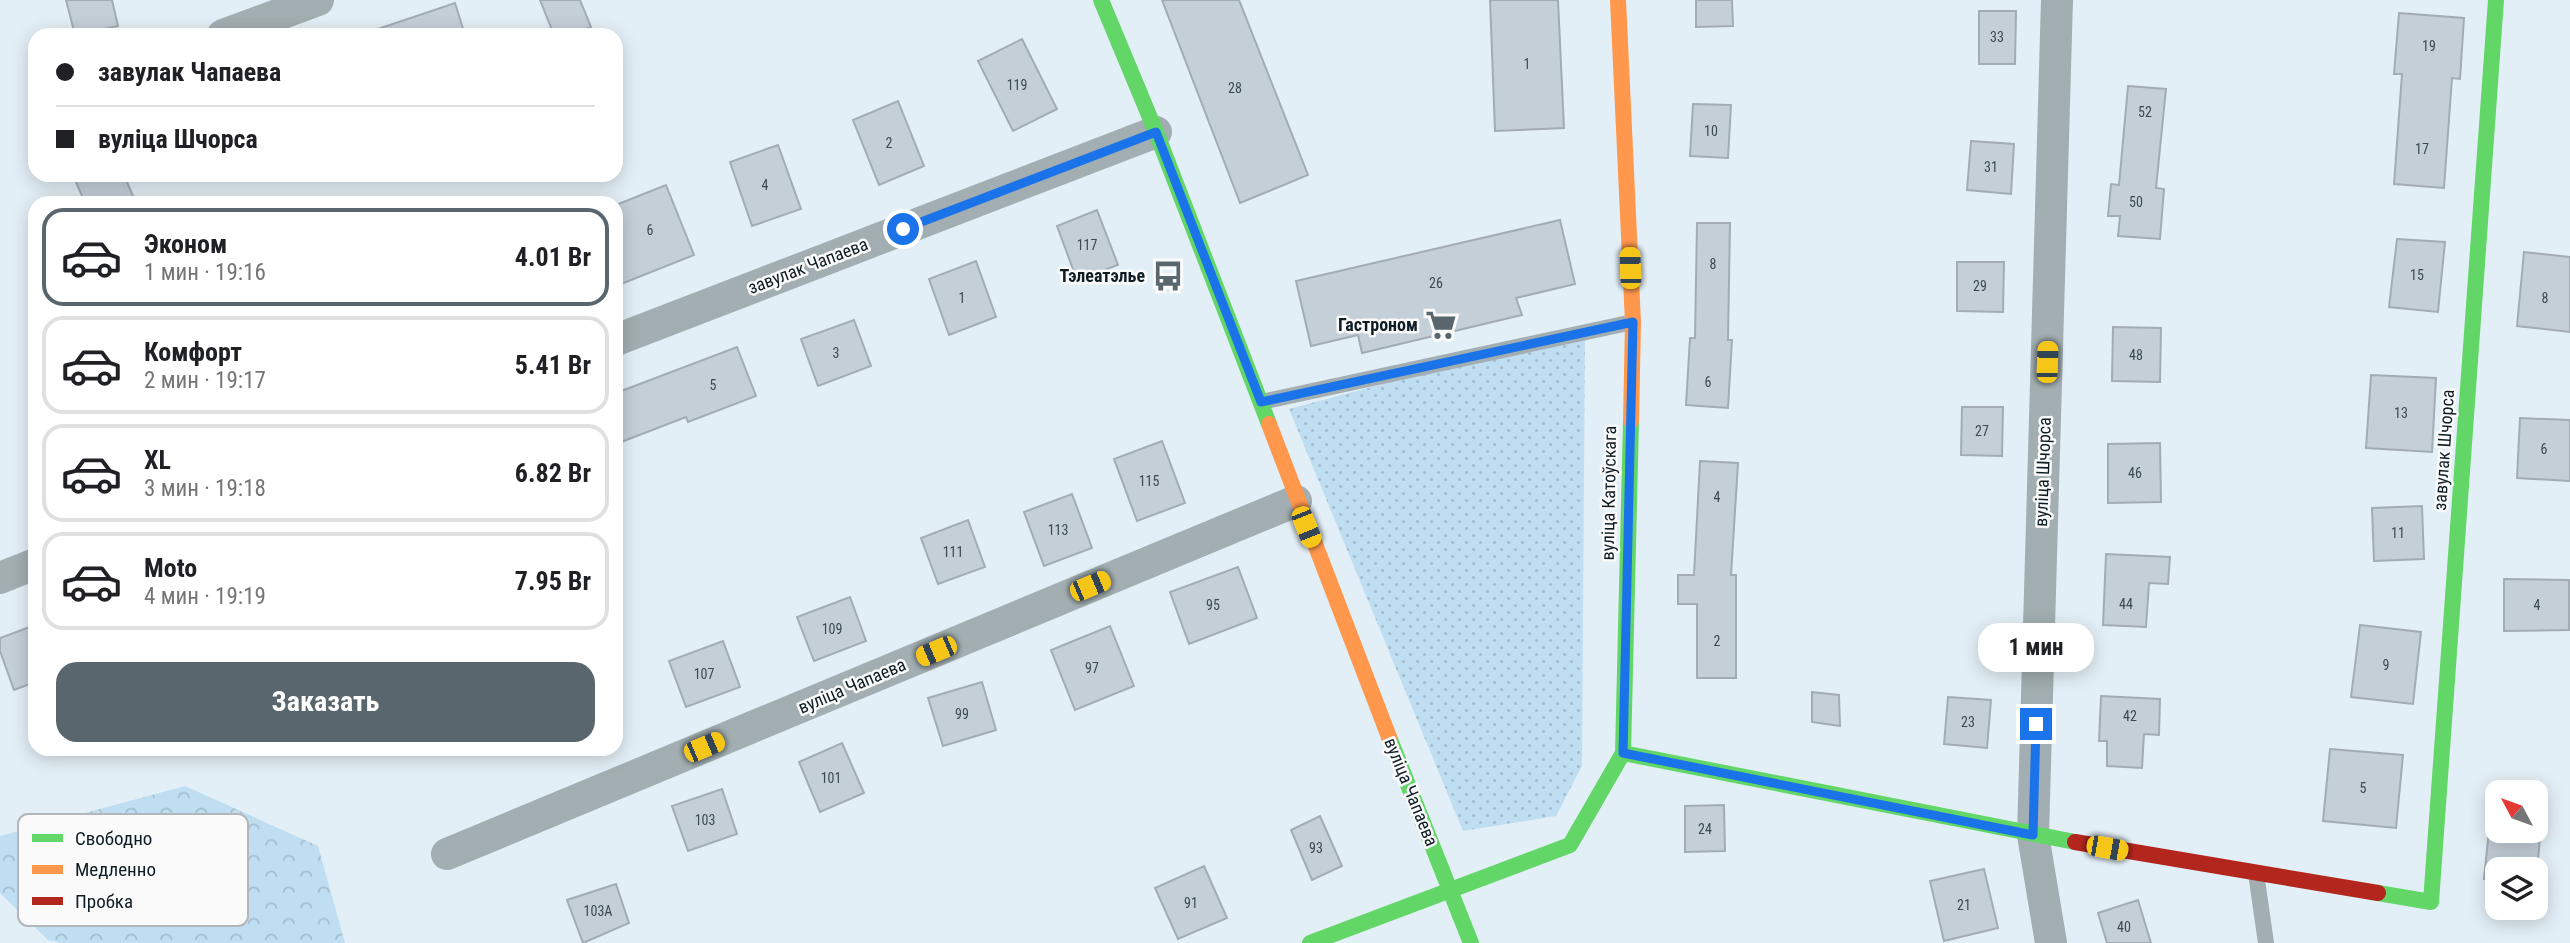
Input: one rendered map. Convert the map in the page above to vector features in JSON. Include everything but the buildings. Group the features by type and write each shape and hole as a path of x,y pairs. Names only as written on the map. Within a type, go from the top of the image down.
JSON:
{"street":[{"path":"242,28 318,0"},
{"name":"вуліца Чапаева","path":"1101,0 1156,132 1261,402 1296,501 1471,943"},
{"name":"вуліца Катоўскага","path":"1449,888 1570,845 1623,753 1633,322 1618,0"},
{"name":"вуліца Шчорса","path":"2051,943 2033,835 2057,0"},
{"name":"завулак Шчорса","path":"2256,873 2431,902 2496,0"},
{"name":"завулак Чапаева","path":"623,337 1156,132"},
{"name":"вуліца Чапаева","path":"447,855 1296,501"},
{"path":"0,578 28,568"},
{"path":"1623,753 2033,835 2256,873"},
{"path":"1310,943 1449,888"}],"lane":[{"path":"1261,402 1633,322"},
{"path":"2256,873 2266,943"}],"green space":[{"path":"1585,330 1582,766 1556,816 1463,831 1289,409"},
{"path":"185,786 247,814 81,814"},
{"path":"248,814 318,846 345,943 62,943 48,940 34,926 248,926"},
{"path":"18,831 18,911 0,893 0,836"}],"traffic: fast":[{"path":"1101,0 1156,132 1269,424"},
{"path":"2378,893 2431,902 2496,0"},
{"path":"1310,943 1570,845 1623,753 1631,421"},
{"path":"1389,737 1471,943"},
{"path":"1623,753 2075,842"}],"traffic: slow":[{"path":"1618,0 1633,322 1631,421"},
{"path":"1269,424 1389,737"}],"traffic: jam":[{"path":"2075,842 2378,893"}],"place":[{"name":"Тэлеатэлье","path":"1168,276"},
{"name":"Гастроном","path":"1441,325"}],"route":[{"path":"903,229 1156,132 1261,402 1633,322 1623,753 2033,835 2036,724"}]}
